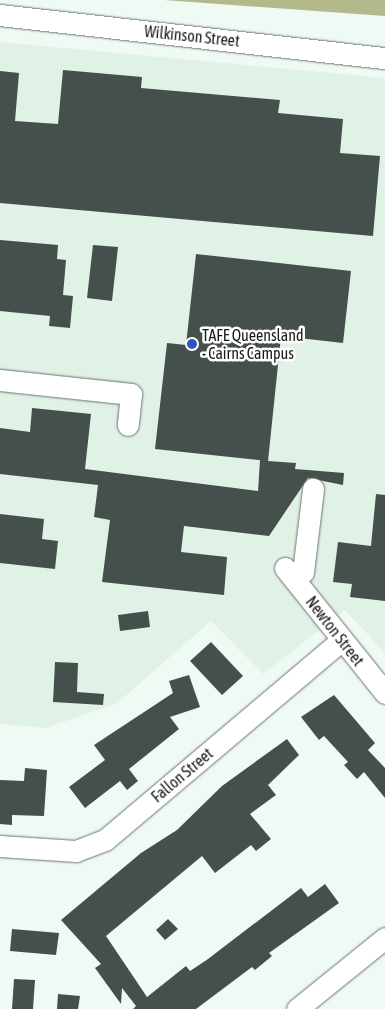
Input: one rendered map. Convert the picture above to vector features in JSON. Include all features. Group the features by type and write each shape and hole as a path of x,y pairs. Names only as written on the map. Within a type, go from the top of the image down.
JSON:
{"street":[{"name":"Wilkinson Street","path":"0,14 385,58"},
{"path":"0,380 131,394 128,425"},
{"name":"Newton Street","path":"313,488 303,572 290,573 385,693"},
{"name":"Fallon Street","path":"0,846 76,851 105,840 342,640"},
{"path":"297,1009 385,938"},
{"path":"302,1009 318,993"}],"shaded area":[{"name":"TAFE Queensland - Cairns Campus","path":"0,42 385,78 385,653 345,610 263,674 211,621 116,704 45,728 0,724"}],"green space":[{"path":"164,0 385,0 385,16"}],"building":[{"path":"63,70 142,77 141,88 280,100 278,113 343,119 340,153 380,156 373,236 0,203 0,71 19,73 15,121 58,124"},
{"path":"0,240 58,245 57,259 66,260 63,295 73,296 70,328 49,326 50,316 0,311"},
{"path":"93,245 118,247 112,301 87,298"},
{"path":"196,254 351,271 343,343 281,336 268,461 296,463 295,469 344,473 343,485 308,478 269,536 184,526 181,552 227,557 224,595 102,582 110,520 94,517 98,485 0,474 0,428 30,432 32,408 91,414 85,469 258,491 260,460 155,449 167,343 186,345"},
{"path":"376,494 385,495 385,601 350,597 352,584 333,582 338,542 371,546"},
{"path":"0,514 44,519 42,539 58,541 55,569 0,563"},
{"path":"148,611 150,627 120,631 118,615"},
{"path":"211,642 243,676 222,695 190,661"},
{"path":"55,662 78,663 77,692 104,694 103,705 53,702"},
{"path":"189,675 200,707 170,717 179,729 129,769 138,781 127,790 120,781 85,808 69,787 105,760 94,745 173,693 169,681"},
{"path":"334,695 375,743 368,750 385,768 385,798 364,772 357,779 344,765 348,762 324,736 319,740 301,717"},
{"path":"287,739 299,755 268,785 276,795 250,814 271,839 256,851 251,845 215,873 202,856 106,936 147,997 186,966 190,971 208,959 301,888 308,897 325,884 339,903 269,953 272,956 255,970 252,967 196,1009 133,1009 136,1006 122,988 121,1004 95,968 101,964 61,920 141,853 177,830 222,786"},
{"path":"25,768 47,770 44,816 12,815 12,825 0,824 0,780 24,781"},
{"path":"168,919 178,929 165,940 156,930"},
{"path":"12,929 59,933 56,955 10,951"},
{"path":"14,979 35,980 33,1009 12,1009"},
{"path":"58,994 80,996 78,1009 57,1009"}],"place":[{"name":"TAFE Queensland - Cairns Campus","path":"192,344"}]}
